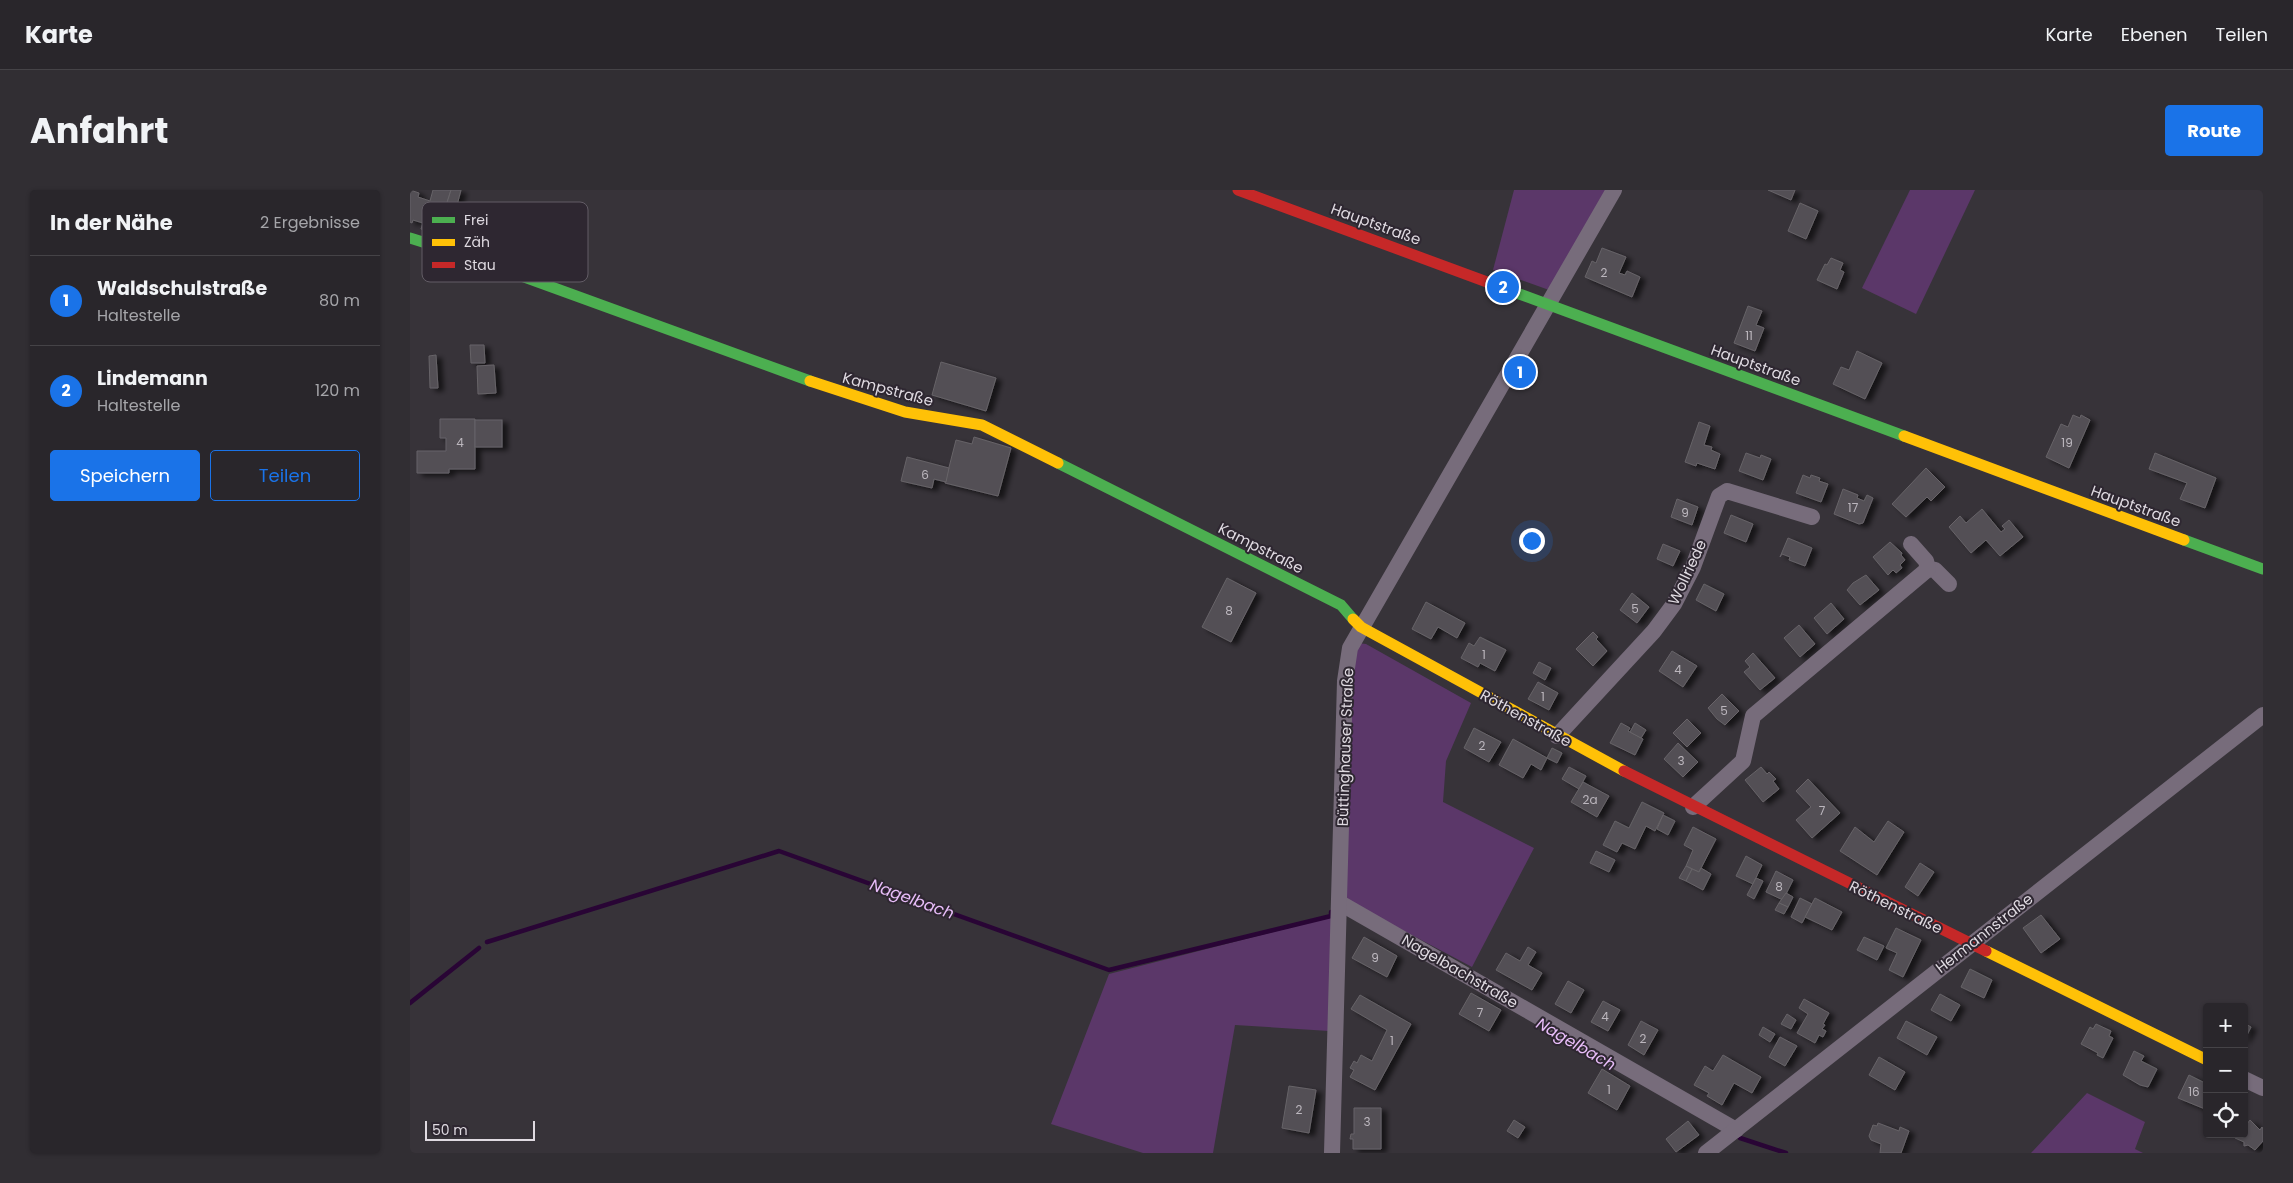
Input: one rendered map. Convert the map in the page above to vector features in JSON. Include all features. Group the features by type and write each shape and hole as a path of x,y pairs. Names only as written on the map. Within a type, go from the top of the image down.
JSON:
{"street":[{"name":"Hauptstraße","path":"1238,190 2263,569"},
{"name":"Büttinghauser Straße","path":"1332,1153 1345,682 1350,648 1547,303 1614,190"},
{"name":"Kampstraße","path":"410,238 422,242"},
{"name":"Kampstraße","path":"538,282 826,387 905,412 982,425 1341,605 1361,627"},
{"name":"Wollriede","path":"1557,736 1654,631 1674,604 1693,568 1719,496 1727,491 1812,516"},
{"path":"1911,544 1926,561 1928,569"},
{"path":"1693,807 1744,761 1753,716 1928,569 1935,570 1949,584"},
{"name":"Röthenstraße","path":"1361,627 1557,736 1693,807 2203,1058"},
{"name":"Hermannstraße","path":"1706,1153 2263,714"},
{"name":"Nagelbachstraße","path":"1340,903 1736,1130"},
{"path":"2248,1080 2263,1088"}],"shaded area":[{"path":"1514,190 1607,190 1549,290 1493,270"},
{"path":"1910,190 1975,190 1916,314 1862,288"},
{"path":"1358,643 1366,644 1471,703 1446,761 1443,802 1534,848 1472,967 1346,900 1351,663"},
{"path":"1332,917 1329,1031 1235,1025 1213,1153 1143,1153 1051,1124 1109,974"},
{"path":"2087,1093 2145,1122 2135,1149 2143,1153 2031,1153"}],"building":[{"path":"410,190 419,193 418,197 430,201 433,190 451,190 447,202 422,202 422,223 413,220 412,223 410,222"},
{"path":"451,190 461,190 458,202 447,202"},
{"path":"1768,190 1795,190 1791,200"},
{"path":"1800,203 1818,211 1806,239 1788,231"},
{"path":"1602,248 1626,257 1619,273 1625,275 1627,271 1640,277 1632,297 1585,277 1592,261 1596,263"},
{"path":"1831,258 1843,263 1840,270 1844,272 1837,289 1817,280 1825,264 1827,265"},
{"path":"1748,306 1762,311 1756,325 1764,328 1755,351 1734,343"},
{"path":"470,345 484,345 485,363 471,363"},
{"path":"1857,351 1882,363 1865,399 1833,384 1841,367 1849,370"},
{"path":"436,355 438,388 430,388 429,356"},
{"path":"941,362 996,378 986,411 932,395"},
{"path":"494,365 496,393 478,394 477,366"},
{"path":"2073,415 2080,418 2081,415 2090,420 2069,468 2046,457 2061,424 2068,427"},
{"path":"440,419 475,419 475,469 449,469 449,473 417,473 417,451 446,451 446,438 440,438"},
{"path":"475,420 502,420 502,447 475,447"},
{"path":"1699,422 1710,426 1704,445 1712,447 1711,450 1720,454 1715,469 1697,463 1696,466 1685,462"},
{"path":"974,437 1011,448 998,496 945,483 956,440 972,444"},
{"path":"1746,453 1760,458 1761,455 1771,459 1763,480 1739,471"},
{"path":"2155,453 2216,478 2205,508 2180,499 2187,483 2149,469"},
{"path":"907,457 949,468 946,482 934,479 932,488 901,481"},
{"path":"1926,468 1945,487 1931,501 1927,497 1906,517 1892,504"},
{"path":"1803,475 1810,478 1811,475 1820,478 1819,481 1828,484 1821,502 1796,493"},
{"path":"1843,489 1858,495 1857,498 1864,501 1867,495 1873,498 1863,523 1859,524 1834,514"},
{"path":"1677,499 1698,507 1692,525 1671,517"},
{"path":"1982,509 2001,532 2005,529 2002,526 2009,520 2023,537 2000,556 1986,540 1971,553 1949,527 1960,516 1966,523"},
{"path":"1731,515 1753,524 1746,542 1724,533"},
{"path":"1788,538 1812,548 1805,566 1789,560 1790,557 1782,554 1780,557"},
{"path":"1890,542 1902,553 1901,555 1905,560 1900,565 1902,568 1896,573 1893,570 1888,575 1873,557"},
{"path":"1663,544 1680,551 1673,566 1657,559"},
{"path":"1866,575 1879,590 1860,605 1847,590 1853,583"},
{"path":"1227,578 1256,593 1231,642 1202,627"},
{"path":"1704,584 1724,594 1716,611 1696,600"},
{"path":"1632,593 1649,607 1637,623 1620,610"},
{"path":"1426,602 1465,623 1457,638 1438,627 1431,639 1412,629"},
{"path":"1831,603 1844,619 1827,634 1814,618"},
{"path":"1799,625 1815,644 1800,657 1784,638"},
{"path":"1593,632 1598,637 1596,639 1607,651 1593,666 1576,649"},
{"path":"1480,637 1506,650 1495,671 1480,663 1478,667 1461,658 1469,643 1474,646"},
{"path":"1672,651 1697,666 1683,687 1659,671"},
{"path":"1753,653 1775,678 1760,690 1744,672 1750,667 1745,661"},
{"path":"1539,662 1551,668 1545,680 1533,673"},
{"path":"1538,682 1558,693 1549,710 1528,699"},
{"path":"1722,694 1739,711 1725,725 1708,708"},
{"path":"1687,719 1701,733 1687,747 1673,733"},
{"path":"1621,723 1630,728 1628,731 1643,739 1635,755 1610,743"},
{"path":"1635,723 1646,730 1641,738 1630,732"},
{"path":"1474,728 1501,742 1489,762 1464,748"},
{"path":"1513,739 1547,758 1541,770 1531,764 1523,778 1499,765"},
{"path":"1678,743 1698,762 1683,777 1664,759"},
{"path":"1552,748 1562,753 1557,763 1547,758"},
{"path":"1569,767 1586,776 1579,789 1562,779"},
{"path":"1761,767 1767,774 1769,772 1776,779 1773,781 1779,789 1763,802 1745,780"},
{"path":"1808,779 1840,813 1812,838 1796,820 1811,807 1796,791"},
{"path":"1583,782 1609,796 1597,817 1571,802"},
{"path":"1642,802 1664,813 1655,831 1646,826 1635,849 1622,843 1617,852 1603,845 1615,821 1629,828"},
{"path":"1663,815 1675,821 1668,835 1657,829"},
{"path":"1888,821 1904,832 1877,875 1840,851 1855,827 1874,842"},
{"path":"1693,827 1716,839 1699,872 1686,866 1693,850 1684,845"},
{"path":"1596,851 1615,860 1609,872 1590,863"},
{"path":"1746,856 1762,865 1753,884 1736,876"},
{"path":"1920,863 1934,872 1918,896 1905,887"},
{"path":"1686,866 1692,869 1686,881 1679,878"},
{"path":"1701,868 1711,874 1703,890 1686,881 1692,869 1699,872"},
{"path":"1776,871 1793,880 1783,900 1766,892"},
{"path":"1756,878 1763,881 1754,899 1747,895"},
{"path":"1786,893 1793,897 1788,907 1779,903"},
{"path":"1800,898 1812,904 1802,923 1791,917"},
{"path":"1815,898 1842,912 1832,930 1805,917"},
{"path":"1779,903 1788,907 1784,914 1775,910"},
{"path":"2041,915 2060,939 2041,953 2023,928"},
{"path":"1896,928 1921,940 1903,977 1889,970 1897,953 1886,948"},
{"path":"1364,937 1397,956 1387,977 1352,958"},
{"path":"1864,937 1884,946 1877,960 1857,950"},
{"path":"1528,947 1536,952 1528,965 1542,973 1532,990 1496,970 1506,953 1520,961"},
{"path":"1970,969 1992,980 1984,998 1961,987"},
{"path":"1568,981 1584,990 1571,1013 1555,1004"},
{"path":"1471,993 1501,1010 1489,1031 1459,1014"},
{"path":"1940,994 1960,1005 1951,1021 1931,1010"},
{"path":"1360,995 1411,1024 1375,1090 1350,1077 1354,1070 1350,1068 1354,1061 1357,1063 1361,1055 1372,1061 1387,1030 1351,1009"},
{"path":"1804,999 1829,1013 1822,1029 1826,1031 1823,1037 1819,1035 1815,1043 1797,1033 1808,1014 1799,1008"},
{"path":"1603,1001 1620,1010 1608,1031 1591,1022"},
{"path":"1787,1014 1796,1020 1791,1029 1781,1024"},
{"path":"1641,1021 1658,1030 1644,1055 1628,1045"},
{"path":"1906,1021 1937,1037 1927,1055 1897,1038"},
{"path":"2096,1024 2111,1031 2109,1036 2113,1038 2103,1058 2097,1055 2098,1053 2081,1044 2090,1027 2093,1029"},
{"path":"1763,1027 1775,1034 1770,1042 1759,1035"},
{"path":"1780,1037 1797,1046 1785,1066 1769,1057"},
{"path":"2134,1051 2144,1056 2141,1061 2157,1069 2148,1087 2140,1085 2123,1075"},
{"path":"1723,1055 1761,1077 1752,1093 1734,1083 1722,1105 1707,1096 1709,1093 1694,1085 1705,1066 1713,1071"},
{"path":"1879,1057 1905,1072 1895,1090 1869,1075"},
{"path":"1602,1069 1630,1086 1617,1110 1588,1093"},
{"path":"2189,1075 2203,1082 2203,1108 2178,1098"},
{"path":"1289,1086 1316,1090 1309,1133 1282,1128"},
{"path":"1354,1108 1381,1108 1381,1149 1353,1149 1353,1139 1350,1139 1351,1134 1354,1134"},
{"path":"1514,1120 1525,1127 1518,1138 1507,1131"},
{"path":"2250,1120 2260,1130 2262,1127 2263,1129 2263,1141 2255,1150 2248,1145 2244,1146 2244,1142 2235,1138 2248,1138 2248,1123"},
{"path":"1688,1121 1699,1135 1676,1152 1666,1139"},
{"path":"1878,1123 1899,1131 1900,1127 1909,1131 1901,1153 1880,1153 1881,1144 1871,1140 1869,1136 1873,1125 1877,1126"}],"waterway":[{"name":"Nagelbach","path":"487,942 779,851 1109,970 1331,916 1331,912"},
{"name":"Nagelbach","path":"410,1003 479,948"},
{"name":"Nagelbach","path":"1740,1138 1786,1153"}],"traffic: fast":[{"path":"410,238 422,242"},
{"path":"538,282 810,381"},
{"path":"1514,292 1904,436"},
{"path":"1058,463 1341,605 1353,619"},
{"path":"2184,540 2263,569"}],"traffic: slow":[{"path":"810,381 905,412 982,425 1058,463"},
{"path":"1904,436 2184,540"},
{"path":"1353,619 1361,627 1624,771"},
{"path":"1986,951 2203,1058"}],"traffic: jam":[{"path":"1238,190 1514,292"},
{"path":"1624,771 1986,951"}],"place":[{"name":"Lindemann","path":"1503,287"},
{"name":"Waldschulstraße","path":"1520,372"}]}
